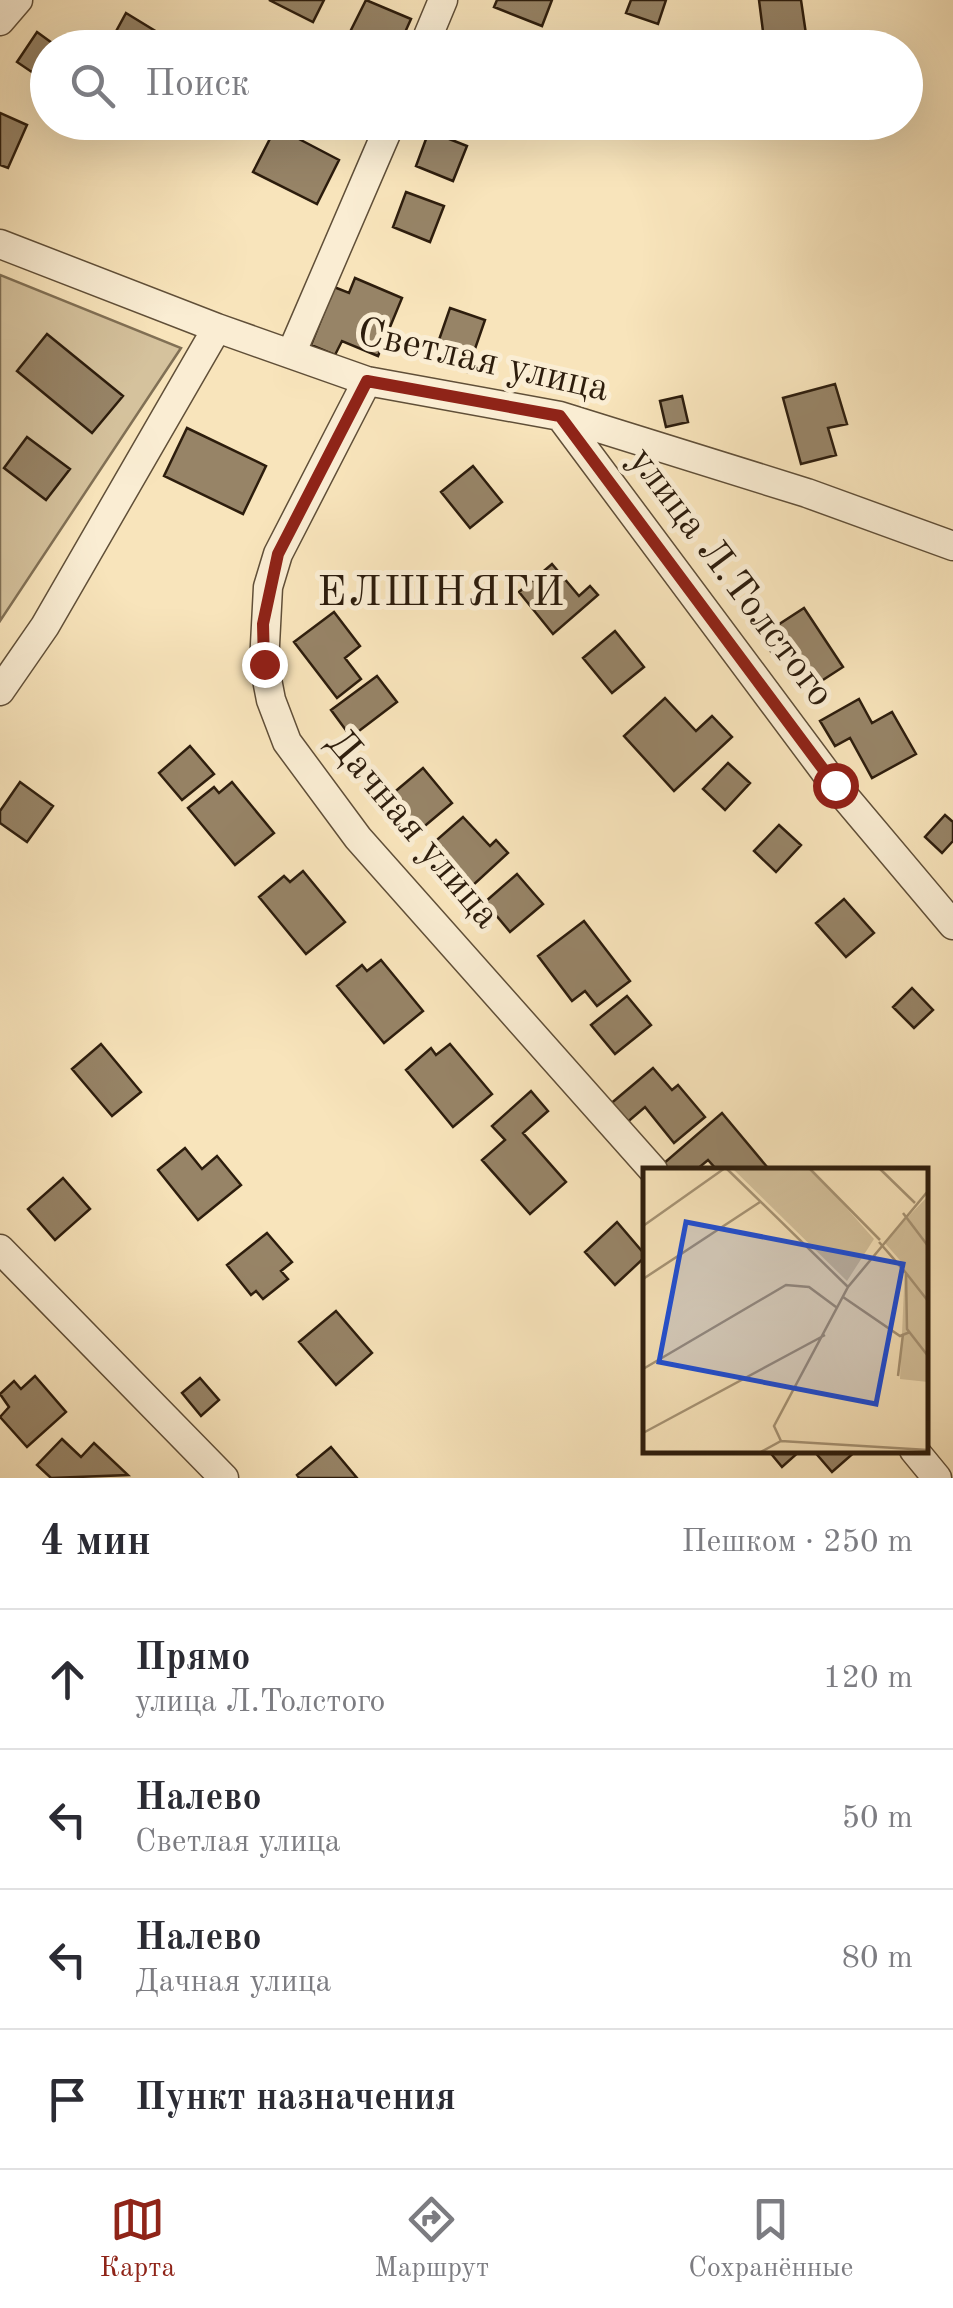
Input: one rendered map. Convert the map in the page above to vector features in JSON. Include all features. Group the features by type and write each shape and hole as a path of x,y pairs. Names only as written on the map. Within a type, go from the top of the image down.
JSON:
{"street":[{"path":"0,21 18,0"},
{"path":"430,30 443,0"},
{"path":"291,354 383,140"},
{"name":"Светлая улица","path":"0,244 216,328 367,381 560,416 807,493 953,546"},
{"path":"0,691 45,626 216,328"},
{"name":"Дачная улица","path":"367,381 278,554 268,587 263,651 271,700 288,742 358,838 651,1168"},
{"name":"улица Л.Толстого","path":"560,416 835,785 953,925"},
{"path":"0,1249 224,1478"},
{"path":"916,1453 937,1478"}],"shaded area":[{"path":"0,275 181,348 0,621"}],"building":[{"path":"269,0 324,0 313,22"},
{"path":"366,0 411,19 406,30 351,30"},
{"path":"497,0 552,0 542,26 494,7"},
{"path":"631,0 666,0 658,24 626,13"},
{"path":"759,0 801,0 805,30 763,30"},
{"path":"126,13 154,30 117,30"},
{"path":"30,42 30,71 17,62"},
{"path":"0,113 27,125 8,168 0,165"},
{"path":"269,140 301,140 339,160 317,204 253,172"},
{"path":"426,140 452,140 467,146 453,181 416,166"},
{"path":"406,192 444,206 430,242 393,227"},
{"path":"355,278 402,298 378,356 342,341 335,355 311,345 334,287 349,293"},
{"path":"450,308 485,320 467,372 432,360"},
{"path":"47,334 123,396 92,433 17,371"},
{"path":"835,384 847,424 828,428 836,455 801,464 783,398"},
{"path":"682,396 688,422 666,427 660,401"},
{"path":"187,428 266,466 243,514 164,476"},
{"path":"27,437 70,469 46,500 4,468"},
{"path":"473,466 502,502 470,528 441,492"},
{"path":"552,564 579,596 590,586 598,595 553,634 519,592"},
{"path":"804,608 843,667 812,687 788,650 775,658 761,636"},
{"path":"334,612 360,646 345,658 361,679 337,698 294,642"},
{"path":"615,631 644,667 612,693 583,658"},
{"path":"377,676 397,702 351,737 331,710"},
{"path":"665,698 696,731 712,716 732,737 674,791 624,736"},
{"path":"859,699 872,723 892,712 916,754 872,778 850,738 835,746 820,721"},
{"path":"190,746 214,774 182,800 159,773"},
{"path":"728,763 750,783 725,810 703,789"},
{"path":"423,768 452,803 420,830 391,795"},
{"path":"20,782 53,806 27,842 0,823 0,811"},
{"path":"232,782 274,833 235,865 188,808 214,787 219,793"},
{"path":"945,815 953,822 953,841 942,853 925,837"},
{"path":"463,817 490,846 496,840 508,853 470,888 431,845"},
{"path":"779,825 801,845 776,872 754,851"},
{"path":"303,871 345,922 306,954 259,897 284,876 290,882"},
{"path":"517,874 543,904 510,932 485,902"},
{"path":"844,899 874,933 846,957 816,923"},
{"path":"584,921 630,981 597,1006 585,991 572,1001 538,956"},
{"path":"381,960 423,1011 384,1043 337,986 362,965 367,971"},
{"path":"912,988 933,1010 914,1028 893,1007"},
{"path":"627,996 651,1025 615,1054 591,1025"},
{"path":"101,1044 141,1092 112,1116 72,1069"},
{"path":"450,1044 492,1094 453,1127 406,1070 431,1048 436,1055"},
{"path":"653,1068 672,1090 678,1085 705,1117 674,1143 645,1107 624,1125 608,1106"},
{"path":"531,1091 548,1111 523,1133 566,1182 530,1214 482,1160 505,1140 492,1126"},
{"path":"722,1113 768,1168 715,1168 708,1160 698,1168 667,1168 663,1164"},
{"path":"185,1148 202,1169 217,1156 241,1185 198,1220 158,1170"},
{"path":"63,1178 90,1209 55,1240 28,1209"},
{"path":"617,1222 643,1252 643,1259 615,1285 585,1252"},
{"path":"267,1233 292,1262 281,1271 288,1279 263,1299 256,1291 251,1295 227,1265"},
{"path":"336,1311 372,1353 336,1385 299,1342"},
{"path":"35,1376 66,1412 27,1447 0,1417 9,1407 0,1394 14,1381 21,1389"},
{"path":"200,1378 219,1400 201,1416 182,1393"},
{"path":"62,1439 81,1457 94,1443 128,1475 51,1478 37,1465"},
{"path":"331,1447 357,1478 299,1478 297,1475"},
{"path":"770,1453 798,1453 782,1467"},
{"path":"816,1453 854,1453 832,1472"}],"district":[{"name":"ЕЛШНЯГИ","path":"442,594"}],"route":[{"path":"264,664 263,624 278,554 367,381 560,416 835,785"}]}
